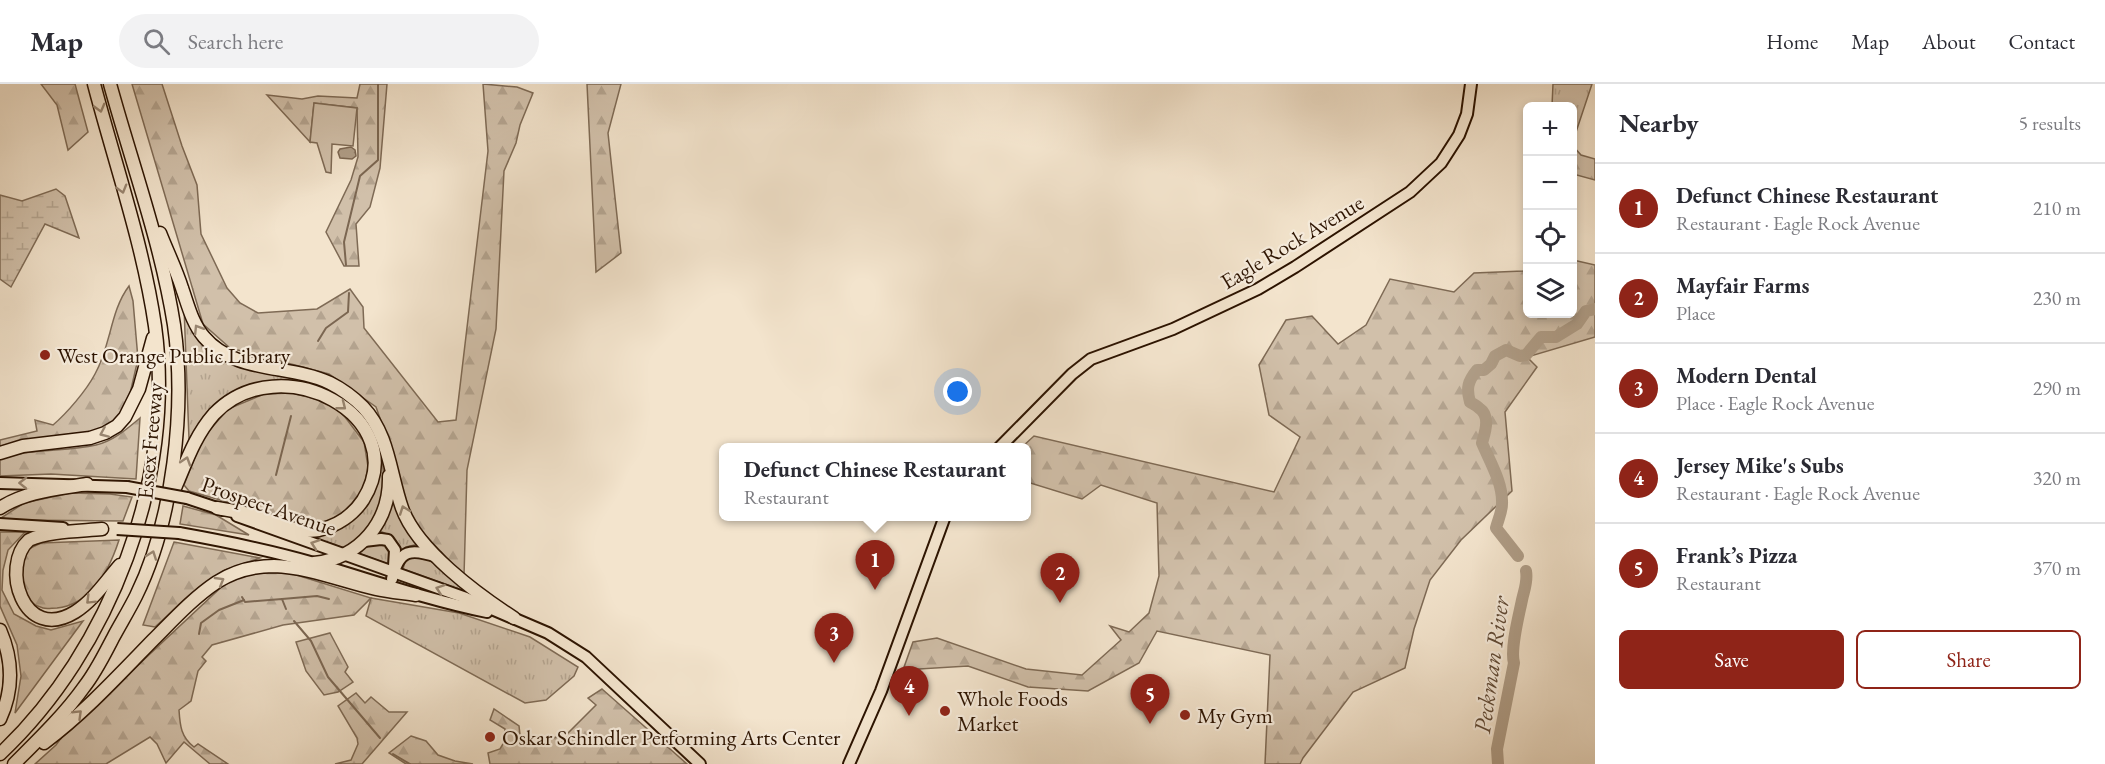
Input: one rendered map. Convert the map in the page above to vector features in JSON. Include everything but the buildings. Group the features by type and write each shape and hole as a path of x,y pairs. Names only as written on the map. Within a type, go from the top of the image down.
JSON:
{"highway":[{"name":"Essex Freeway","path":"0,754 40,712 74,662 103,613 128,555 146,499 159,412 155,328 138,241 94,84"},
{"name":"Essex Freeway","path":"15,764 49,729 85,686 137,595 155,548 164,515 175,452 178,383 174,326 160,259 110,84"},
{"path":"135,172 182,287 191,315 205,339 236,359 316,378 330,383 351,396 373,420 388,455 402,508 414,532 477,594 514,618"},
{"path":"0,453 23,446 90,438 105,434 117,426 125,417 139,389 155,328"},
{"path":"164,515 189,450 215,414 239,396 268,387 304,388 336,401 359,422 367,434 372,446 374,468 369,489 356,509 338,523 317,530 305,530 217,508"},
{"path":"314,563 333,560 364,541 383,513 388,497 388,455"},
{"path":"0,508 20,497 87,484"},
{"path":"102,529 41,536 31,539 17,550 10,564 8,581 13,599 23,610 44,619 68,616 91,599 128,555"},
{"path":"15,764 65,727 186,607 219,581 232,574 260,567 283,567 378,589 416,595"},
{"path":"0,630 7,648 10,669 9,695 0,719"}],"main road":[{"name":"Eagle Rock Avenue","path":"1003,443 1090,359 1173,329 1258,289 1410,192 1441,163 1455,142 1467,114 1471,84"},
{"name":"Prospect Avenue","path":"0,483 127,487 188,498 466,598 548,633 586,657 700,764"},
{"path":"849,764 881,691 943,521"},
{"name":"Prospect Avenue","path":"0,524 42,528 179,533 241,544 391,585 416,595 514,618"},
{"path":"364,541 381,538 392,544 396,557 391,585"},
{"path":"394,572 400,557 406,553 417,551 437,557"}],"green space":[{"path":"41,84 75,84 88,132 68,150 57,105"},
{"path":"132,84 162,84 197,185 201,234 227,288 240,303 258,313 317,309 350,289 363,307 364,328 438,422 456,420 488,151 483,84 517,87 533,93 504,171 496,329 467,470 464,576 409,518 394,458 376,407 329,374 230,348 203,324"},
{"path":"360,84 387,84 380,168 370,207 356,224 359,266 344,266 326,232 351,180 358,157 357,108 314,103 310,142 267,95 302,99 318,96 357,98"},
{"path":"587,84 621,84 608,133 621,253 596,272"},
{"path":"1553,84 1592,84 1577,129 1577,102 1552,102"},
{"path":"314,103 357,108 353,146 332,144 331,173 326,172 317,143 310,142"},
{"path":"1577,150 1581,155 1595,159 1595,180 1577,175"},
{"path":"56,189 65,196 79,238 45,224 11,287 0,279 0,195 22,201"},
{"path":"1577,261 1595,265 1595,337 1527,357 1537,367 1505,412 1512,491 1461,540 1430,580 1414,629 1405,668 1353,692 1300,764 1265,764 1270,655 1157,631 1139,663 1088,691 1028,687 968,666 903,670 913,642 937,638 1026,669 1082,675 1121,640 1110,626 1129,632 1149,613 1159,576 1157,503 1101,485 1082,499 1031,483 1031,443 1026,443 1034,436 1274,492 1300,437 1269,415 1259,365 1286,320 1312,316 1338,344 1366,325 1390,279 1454,292 1474,273 1523,271 1523,318 1577,318"},
{"path":"129,286 133,301 138,359 126,411 100,431 0,449 0,440 37,431 35,420 53,425 70,408 91,381 100,363 118,306"},
{"path":"184,307 202,343 297,379 251,386 218,403 189,439"},
{"path":"292,393 331,403 364,442 368,467 363,493 344,517 314,527 189,491 184,485 202,439 228,409 264,394"},
{"path":"140,418 136,479 51,474 0,476 0,459 24,453 96,445 114,438"},
{"path":"379,437 384,473 383,496 376,518 369,528 348,548 303,534 361,512"},
{"path":"393,492 419,544 406,547 400,552 393,537 380,531 387,517"},
{"path":"70,493 132,497 123,521 1,518 24,503"},
{"path":"183,506 216,515 249,535 180,524"},
{"path":"0,532 25,532 8,550 3,570 2,590 14,614 36,626 51,630 83,621 15,713 21,676 17,645 0,606"},
{"path":"119,540 104,574 89,593 80,600 57,608 45,608 32,603 16,590 22,552 41,543"},
{"path":"174,542 260,558 225,570 198,588 155,627 143,625"},
{"path":"376,542 387,545 392,555 392,562 388,564 358,553 364,547"},
{"path":"413,554 438,562 467,592 403,569 405,561"},
{"path":"260,573 290,573 371,598 354,615 283,625 212,645 202,657 206,661 198,671 191,701 179,710 180,721 184,735 194,747 198,744 228,764 210,764 184,742 166,763 157,744 150,737 106,764 35,764 56,745 70,726 73,726 230,579"},
{"path":"371,598 459,613 530,637 578,667 574,676 546,700 525,703 366,616"},
{"path":"330,633 348,667 345,672 353,682 338,692 324,695 306,671 296,642"},
{"path":"602,689 687,764 490,764 488,753 500,749 505,729 490,720 494,709 519,726 521,744 532,744 567,734 596,705 588,698"},
{"path":"356,693 365,703 371,697 389,712 407,712 362,764 335,764 351,760 358,744 357,738 338,706"},
{"path":"411,736 426,741 438,755 473,764 406,764 389,753"}],"water":[{"path":"351,147 355,150 356,156 352,159 340,158 338,152 340,149"}],"waterway":[{"path":"346,265 344,242 360,176 378,160 378,84"},
{"path":"318,341 326,328 348,312 349,293"},
{"name":"Peckman River","path":"1518,556 1496,528 1501,513 1502,496 1482,443 1486,424 1485,415 1470,402 1469,385 1477,370 1484,370 1495,356 1506,350 1520,356 1526,355 1541,337 1556,337 1577,324 1586,311 1595,309"},
{"path":"276,475 291,416"},
{"name":"Peckman River","path":"1498,764 1497,749 1514,663 1514,641 1526,582 1526,571"},
{"path":"282,599 317,596 329,599"},
{"path":"242,597 245,602 282,599 286,609"},
{"path":"199,634 201,623 219,610 244,600"},
{"path":"294,621 311,641 328,677 380,738"},
{"path":"393,754 410,764"}],"place":[{"name":"West Orange Public Library","path":"45,355"},
{"name":"Defunct Chinese Restaurant","path":"875,590"},
{"name":"Mayfair Farms","path":"1060,603"},
{"name":"Modern Dental","path":"834,663"},
{"name":"Whole Foods Market","path":"945,711"},
{"name":"My Gym","path":"1185,715"},
{"name":"Jersey Mike's Subs","path":"909,716"},
{"name":"Frank’s Pizza","path":"1150,724"},
{"name":"Oskar Schindler Performing Arts Center","path":"490,737"}]}
